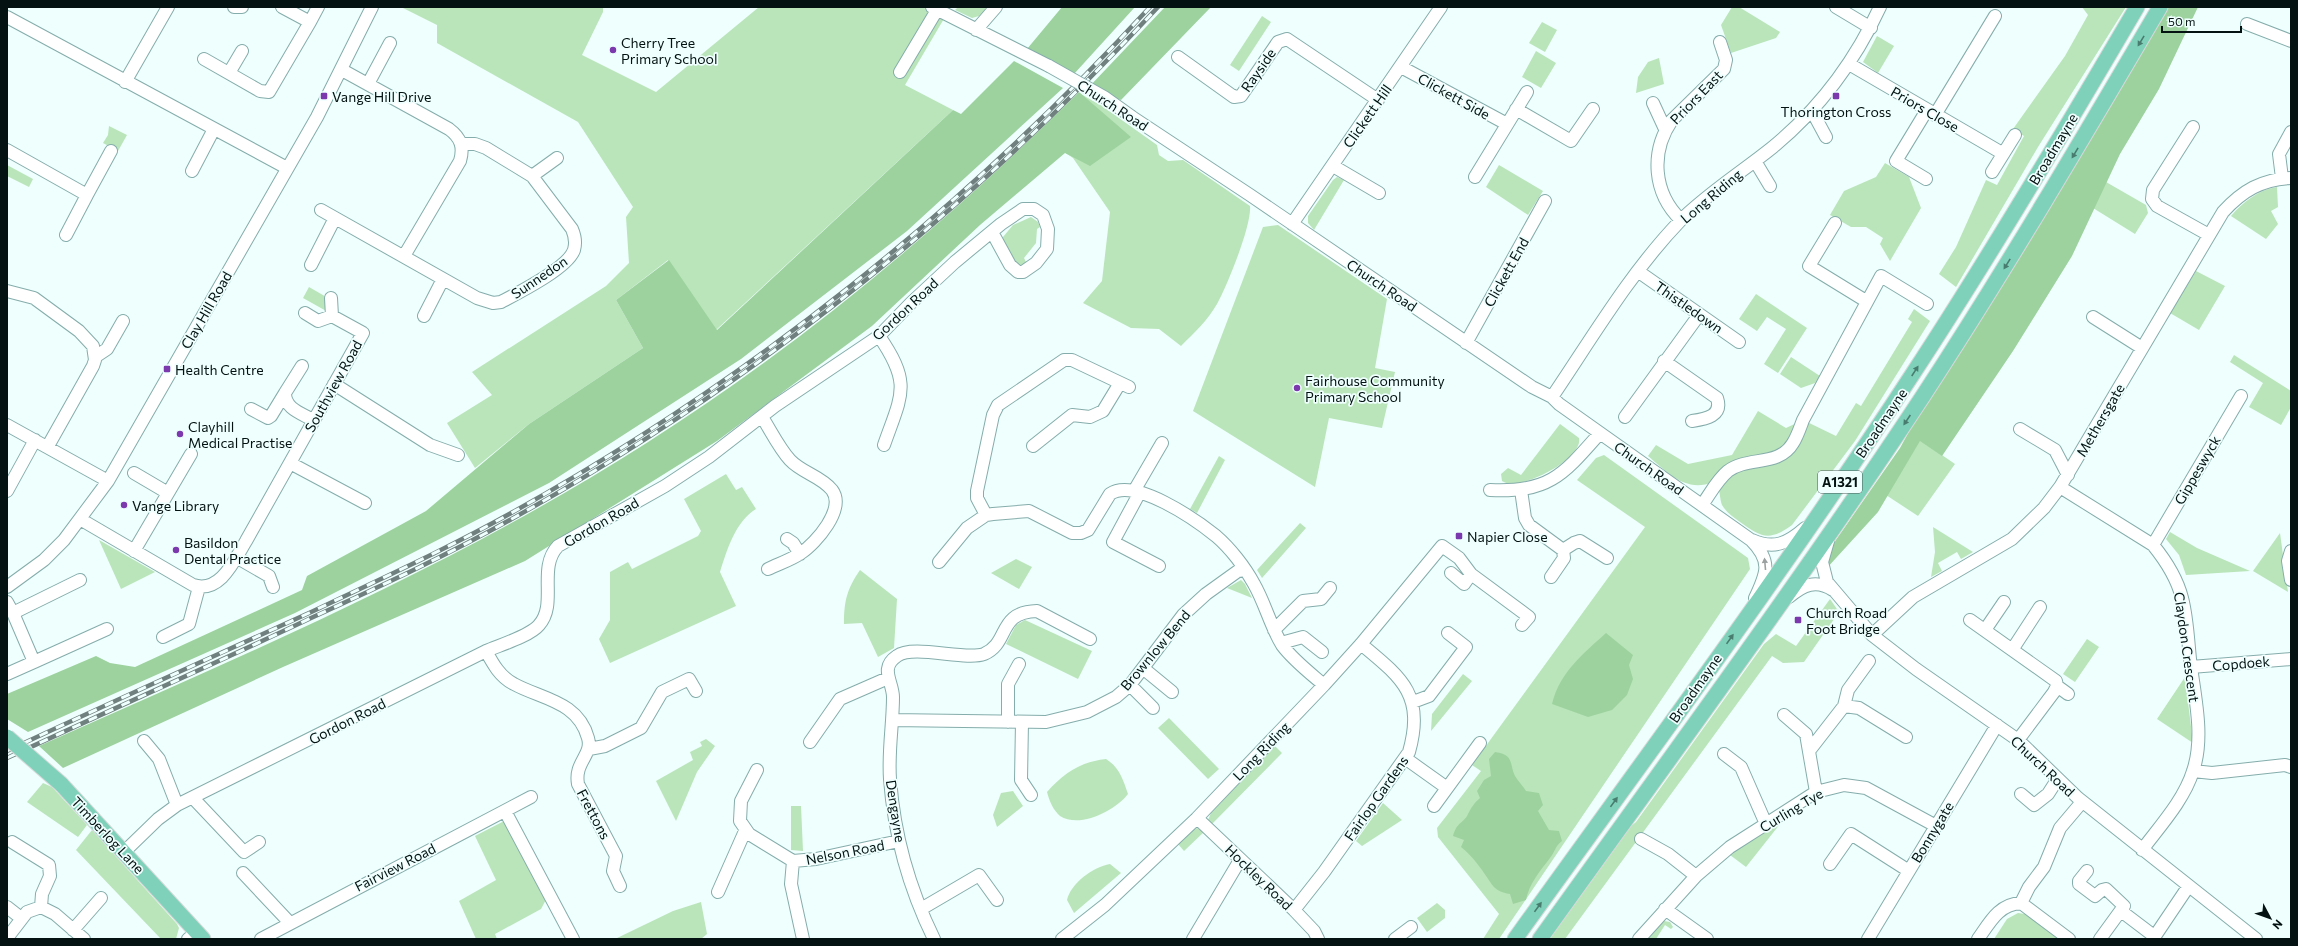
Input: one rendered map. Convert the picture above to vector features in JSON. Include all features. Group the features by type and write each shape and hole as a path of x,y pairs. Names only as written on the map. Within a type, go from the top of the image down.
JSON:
{"main road":[{"name":"Broadmayne","path":"1515,939 1820,512 1914,373 1982,266 2137,7"},
{"name":"Broadmayne","path":"1540,939 1838,520 1988,295 2160,7"},
{"name":"Timberlog Lane","path":"7,737 61,784 124,852 196,937"}],"street":[{"path":"125,82 168,7"},
{"path":"234,7 242,7"},
{"path":"282,7 310,22"},
{"path":"204,59 260,91 269,92 318,7"},
{"name":"Clay Hill Road","path":"7,587 44,560 64,540 108,481 342,70 372,7"},
{"path":"976,30 996,7"},
{"name":"Clickett Hill","path":"1292,224 1441,7"},
{"path":"1836,7 1871,28"},
{"name":"Long Riding","path":"1552,397 1660,244 1681,220 1712,192 1755,161 1788,134 1812,111 1849,64 1871,28 1880,7"},
{"path":"900,72 935,8"},
{"name":"Church Road","path":"935,8 1049,66 1104,97 1466,343 1532,387 1552,397 1600,433 1751,540 1764,555 1766,567 1765,575 1748,613"},
{"path":"1926,179 1896,162 1995,16"},
{"path":"7,17 125,82 287,168"},
{"path":"2247,24 2291,41"},
{"name":"Rayside","path":"1178,57 1234,97 1241,96 1278,42 1287,39 1378,100"},
{"name":"Priors East","path":"1681,220 1666,202 1657,175 1659,146 1666,129 1681,110 1724,69 1726,60 1720,42"},
{"path":"368,84 390,43"},
{"path":"230,73 242,51"},
{"name":"Priors Close","path":"1849,64 2002,153"},
{"name":"Clickett Side","path":"1401,67 1507,124"},
{"path":"342,70 449,129 459,138 462,144 460,161 404,256"},
{"path":"1475,177 1527,92"},
{"name":"Priors East","path":"1653,103 1666,129"},
{"path":"1516,110 1570,141 1593,109"},
{"path":"1812,111 1826,136"},
{"path":"2193,127 2153,190 2152,199 2157,206 2209,235"},
{"path":"192,171 214,129"},
{"path":"2286,178 2279,154 2291,132"},
{"path":"1992,172 2002,153 2015,135"},
{"name":"Sunnedon","path":"321,210 485,302 501,302 561,266 570,258 575,243 572,229 532,176 486,148 475,144 462,144"},
{"path":"7,150 87,195"},
{"path":"66,235 111,151"},
{"path":"532,176 557,158"},
{"path":"1755,161 1770,186"},
{"path":"1332,166 1379,193"},
{"name":"Methersgate","path":"1872,635 1913,598 2012,539 2044,508 2068,475 2224,212 2242,194 2260,184 2286,178"},
{"name":"Clickett End","path":"1466,343 1546,201"},
{"name":"Gordon Road","path":"124,852 158,819 177,805 486,651 532,631 543,619 547,600 549,560 558,546 666,486 879,336 933,282 992,232 1023,209 1034,209 1043,215 1046,221 1048,238 1046,249 1036,263 1024,272 1018,272 1010,265 992,232"},
{"path":"311,265 335,218"},
{"path":"1835,223 1809,266 1866,301"},
{"name":"Thistledown","path":"1639,272 1739,342"},
{"path":"1702,505 1720,479 1728,471 1739,465 1775,458 1786,452 1794,442 1803,420 1838,357 1866,301 1881,276 1927,304"},
{"path":"424,316 443,279"},
{"path":"7,291 34,298 89,341 93,346 95,357 93,366 48,446"},
{"path":"305,313 318,321 332,316 331,298"},
{"path":"1625,418 1664,361 1672,354 1699,314"},
{"name":"Southview Road","path":"199,587 207,588 214,585 236,557 363,332 332,316"},
{"path":"2093,317 2142,348"},
{"path":"95,357 107,349 123,321"},
{"path":"879,336 894,357 901,384 900,398 884,444"},
{"path":"986,515 977,498 977,491 992,414 998,405 1064,360 1072,360 1125,385 1103,411 1090,416 1076,414 1072,415 1033,446"},
{"path":"1664,361 1717,398 1719,406 1714,415 1708,419 1692,421"},
{"path":"252,409 268,418 272,416 302,366"},
{"path":"334,384 430,445 458,455"},
{"path":"285,393 287,404 290,407 313,420"},
{"name":"Gippeswyck","path":"2153,545 2241,396"},
{"path":"762,417 791,461 825,483 835,496 834,513 817,538 800,554 768,569"},
{"path":"7,425 48,446 108,481"},
{"path":"2020,429 2055,450 2068,475"},
{"path":"1490,490 1521,490 1536,487 1564,472 1600,433"},
{"path":"7,491 35,440"},
{"path":"1159,566 1113,542 1162,442"},
{"path":"134,551 191,454"},
{"path":"290,463 366,503"},
{"path":"134,473 168,493"},
{"name":"Claydon Crescent","path":"2060,487 2153,545 2164,557 2175,578 2182,598 2198,738 2193,772 2169,814 2142,850"},
{"path":"939,562 967,528 986,515 1029,511 1072,533 1081,533 1088,530 1110,494 1120,490 1137,491 1153,496 1217,536 1245,570 1254,584 1281,643 1324,685"},
{"path":"1521,490 1525,518 1528,525 1563,550 1564,558 1551,576"},
{"path":"1751,540 1771,546 1784,543 1794,538 1820,512"},
{"path":"80,519 199,587 189,624 163,637"},
{"name":"Church Road","path":"1838,520 1824,551 1822,562 1823,574 1834,591 1872,635 1916,669 2018,740 2057,780 2082,802 2188,887 2256,939"},
{"path":"787,538 793,543 800,554"},
{"path":"1563,550 1574,542 1580,541 1607,558"},
{"name":"Long Riding","path":"1062,939 1105,905 1197,818 1361,644 1442,546 1459,558 1471,574"},
{"path":"2291,551 2288,561 2291,580"},
{"path":"236,557 270,576 273,587"},
{"name":"Brownlow Bend","path":"892,720 1022,722 1060,720 1087,712 1116,697 1130,684 1144,669 1183,615 1198,601 1238,571 1245,570"},
{"path":"1451,573 1464,584 1471,574 1528,617 1522,625"},
{"path":"34,662 10,607 80,580"},
{"name":"Church Road","path":"1775,610 1796,592 1809,584 1826,585 1834,591"},
{"path":"1274,630 1303,601 1321,599 1330,588"},
{"path":"1985,630 2004,602"},
{"path":"2012,650 2040,607"},
{"name":"Dengayne","path":"934,939 908,874 900,841 890,778 893,695 888,678 889,665 895,657 902,652 982,655 995,646 1010,620 1027,612 1037,611 1090,639"},
{"path":"1970,620 2054,678 2054,690 2018,740"},
{"path":"7,674 108,629"},
{"path":"1413,702 1429,696 1466,647 1448,633"},
{"path":"1281,643 1303,637 1322,652"},
{"name":"Fairlop Gardens","path":"1294,910 1324,872 1405,758 1409,752 1414,735 1413,702 1409,693 1395,673 1361,644"},
{"path":"486,651 496,668 514,684 555,700 570,712 582,724 588,738 589,749 604,746 641,728 662,692 689,679 696,691"},
{"name":"Copdoek","path":"2191,668 2291,659"},
{"path":"1809,751 1844,706 1848,690 1869,661"},
{"path":"1008,722 1008,684 1019,664"},
{"path":"1144,669 1172,692"},
{"path":"810,742 840,699 888,678"},
{"path":"1130,684 1154,708"},
{"path":"2054,690 2068,694"},
{"path":"1844,706 1859,708 1906,737"},
{"path":"1784,715 1804,731 1816,792"},
{"path":"1022,722 1021,780 1031,795"},
{"name":"Bonnygate","path":"1868,939 1997,725"},
{"path":"144,741 159,759 177,805"},
{"path":"1434,806 1480,743"},
{"name":"Frettons","path":"589,749 578,767 578,784 616,856 613,871 620,886"},
{"path":"1724,754 1741,767 1766,824"},
{"path":"1405,758 1447,788"},
{"path":"2193,772 2212,773 2285,765 2291,767"},
{"path":"718,892 745,831 740,821 739,808 757,770"},
{"path":"2022,794 2034,805 2048,794 2057,780"},
{"name":"Curling Tye","path":"1639,939 1696,876 1730,847 1816,792 1844,785 1866,788 1936,826"},
{"name":"Fairview Road","path":"261,939 531,796"},
{"path":"193,798 244,852 260,842"},
{"path":"2022,903 2029,887 2044,867 2060,828 2082,802"},
{"path":"505,811 573,939"},
{"name":"Hockley Road","path":"1197,818 1294,910 1314,931 1318,939"},
{"name":"Nelson Road","path":"745,831 793,861 816,859 900,841"},
{"path":"1830,864 1851,834 1909,871"},
{"path":"1641,839 1668,854 1696,876"},
{"path":"12,842 49,865 50,876 42,894 41,907"},
{"path":"1193,939 1240,860"},
{"path":"793,861 791,884 803,939"},
{"path":"2087,871 2079,881 2079,884 2095,896 2102,890 2106,889 2124,903 2121,911 2100,939"},
{"path":"243,873 290,923"},
{"path":"921,909 979,875 997,900"},
{"path":"2121,911 2154,937 2188,887"},
{"path":"73,930 101,898"},
{"path":"1978,939 1991,921 2004,907 2022,903 2069,939"},
{"path":"7,907 21,918"},
{"path":"7,938 21,918 32,909 41,907 55,914 84,939"},
{"path":"1665,909 1707,939"},
{"path":"1395,939 1411,927"}],"green space":[{"path":"401,7 603,7 603,12 582,55 656,92 759,7 922,7 945,17 905,85 953,110 716,330 668,260 616,300 643,348 529,424 475,468 447,423 492,395 472,372 606,286 629,263 626,217 633,207 578,122 437,43 437,25"},
{"path":"958,7 984,7 986,9 979,16 972,18 955,10"},
{"path":"1062,7 1135,7 1074,74 1027,49"},
{"path":"1165,7 1211,7 1121,100 1088,88"},
{"path":"1732,7 1739,7 1780,32 1776,38 1731,53 1721,25"},
{"path":"2082,7 2126,7 2038,147 1956,287 1939,274 1956,247 1986,180 1997,185 2024,136 2013,129 2065,56 2088,15"},
{"path":"2164,7 2198,7 2159,89 2120,154 2072,256 2013,351 1942,456 1920,441 1878,512 1826,569 1831,547 1900,448 1929,395"},
{"path":"1262,16 1271,22 1239,71 1230,65"},
{"path":"1542,22 1557,30 1545,52 1529,43"},
{"path":"1877,36 1894,46 1878,73 1863,62"},
{"path":"1536,51 1556,63 1541,88 1522,77"},
{"path":"1659,58 1664,84 1636,93 1638,77 1648,62"},
{"path":"1014,61 1063,88 907,231 741,359 549,483 295,613 28,732 7,719 7,694 96,656 110,663 135,667 302,590 307,576 426,511 529,424 643,348 616,300 669,260 717,330 953,110 961,114"},
{"path":"1079,92 1131,137 1090,166 1065,153 980,225 872,326 717,441 525,561 283,667 63,768 39,746 271,642 424,569 573,488 645,444 704,406 761,365 871,280 925,235 1029,141"},
{"path":"1079,93 1102,106 1157,145 1159,155 1168,161 1183,160 1250,206 1250,215 1243,241 1217,304 1200,326 1181,346 1159,329 1131,328 1083,303 1102,281 1110,212 1073,158 1039,135"},
{"path":"109,126 127,135 118,151 103,143 108,135"},
{"path":"1885,163 1909,177 1921,208 1890,261 1880,244 1883,238 1866,227 1851,227 1830,215 1844,191 1876,177"},
{"path":"7,165 33,179 29,187 7,176"},
{"path":"1499,165 1543,191 1528,215 1486,187"},
{"path":"1337,177 1344,180 1314,230 1308,223 1308,216 1333,180"},
{"path":"2106,182 2146,205 2148,213 2135,234 2093,208"},
{"path":"2277,187 2278,207 2271,211 2278,224 2266,239 2231,216 2251,197 2263,191"},
{"path":"1031,217 1038,222 1040,227 1037,229 1036,243 1024,258 1026,262 1022,265 1014,262 1010,257 1003,237 1013,225"},
{"path":"1278,225 1387,299 1375,368 1395,372 1382,428 1329,418 1315,487 1193,411 1263,227"},
{"path":"2196,271 2225,286 2199,330 2170,313"},
{"path":"309,287 328,298 328,312 303,298"},
{"path":"1756,294 1807,328 1778,373 1764,364 1786,329 1767,317 1757,331 1739,319"},
{"path":"1914,309 1930,321 1855,441 1792,525 1777,534 1765,536 1760,534 1730,514 1722,505 1718,486 1713,482 1703,485 1694,485 1678,480 1648,456 1656,445 1688,464 1732,455 1758,411 1786,428 1803,420 1836,436 1856,403 1861,406 1912,322 1908,319"},
{"path":"2234,355 2291,391 2291,407 2281,425 2249,407 2263,383 2230,362"},
{"path":"1791,357 1820,376 1815,383 1801,388 1780,374"},
{"path":"1560,424 1579,438 1578,446 1571,455 1561,464 1535,478 1510,483 1502,481 1501,474 1508,468 1521,475"},
{"path":"1920,440 1955,464 1918,516 1886,495"},
{"path":"1604,455 1748,558 1750,569 1499,939 1483,939 1499,914 1438,837 1437,828 1481,771 1472,765 1645,527 1577,480 1596,458"},
{"path":"1219,456 1225,460 1197,513 1190,509"},
{"path":"726,474 736,490 742,487 756,509 742,521 737,529 720,572 736,606 610,663 599,639 610,620 610,572 628,562 632,569 698,536 701,531 684,499"},
{"path":"1300,523 1306,528 1262,578 1257,570"},
{"path":"1933,527 1973,552 1961,559 1957,552 1938,563 1942,571 1931,577 1935,552"},
{"path":"2170,532 2197,548 2250,571 2186,575 2179,555 2166,539"},
{"path":"2280,533 2288,592 2253,571"},
{"path":"99,540 155,572 121,589"},
{"path":"1016,559 1032,567 1019,589 991,573"},
{"path":"860,570 897,599 894,648 878,657 862,623 844,624 849,589"},
{"path":"1241,580 1245,584 1252,598 1227,588"},
{"path":"1830,599 1839,612 1804,662 1783,663 1772,656 1565,939 1546,939 1619,836 1636,822 1764,644 1776,634 1796,646"},
{"path":"1025,620 1092,651 1078,679 1006,644 1016,625"},
{"path":"1606,633 1633,655 1629,665 1633,679 1627,695 1612,710 1588,717 1552,704 1561,682 1573,664"},
{"path":"2087,639 2099,647 2075,682 2063,674"},
{"path":"1463,674 1472,681 1431,731 1432,714"},
{"path":"2185,677 2193,743 2157,719"},
{"path":"1169,718 1219,769 1208,779 1158,728"},
{"path":"706,739 715,746 697,772 676,821 656,781 693,760 690,752 702,746 700,742"},
{"path":"1275,746 1282,753 1211,825 1208,820 1211,813"},
{"path":"1495,752 1506,755 1509,758 1515,776 1526,791 1539,793 1543,805 1538,811 1549,830 1559,831 1562,841 1535,878 1527,894 1526,900 1513,904 1510,894 1504,893 1494,887 1468,853 1461,847 1464,840 1453,836 1458,826 1480,798 1477,791 1484,780 1491,776 1489,759"},
{"path":"1106,759 1117,770 1122,778 1128,794 1115,806 1097,816 1077,820 1060,816 1055,811 1047,792 1066,774 1080,766 1097,760"},
{"path":"43,783 52,787 87,825 78,837 27,802"},
{"path":"1013,791 1023,806 997,827 993,815 1001,793"},
{"path":"1383,803 1402,820 1362,846 1356,841"},
{"path":"791,806 801,806 803,851 791,850"},
{"path":"1788,814 1746,867 1730,855"},
{"path":"506,820 549,894 541,909 495,934 497,939 476,939 459,901 496,880 475,836"},
{"path":"1197,828 1204,832 1184,851 1178,844 1191,831"},
{"path":"92,830 177,924 179,928 176,939 161,939 76,850"},
{"path":"1110,864 1121,873 1074,913 1067,900 1073,888 1090,872"},
{"path":"701,902 707,934 701,939 615,939 673,911"},
{"path":"1437,903 1445,910 1445,918 1427,932 1417,918"},
{"path":"2018,913 2025,914 2058,939 1994,939 2007,919"},
{"path":"1664,921 1670,922 1673,927 1671,929 1665,925 1656,939 1648,939"}],"railway":[{"path":"7,751 309,613 463,539 601,461 687,406 771,347 852,285 930,220 1006,152 1080,81 1150,7"},
{"path":"7,758 235,654 441,557 517,516 606,464 692,408 776,349 857,287 936,221 1013,152 1087,81 1158,7"}],"place":[{"name":"Cherry Tree Primary School","path":"613,50"},
{"name":"Vange Hill Drive","path":"324,96"},
{"name":"Thorington Cross","path":"1836,96"},
{"name":"Health Centre","path":"167,369"},
{"name":"Fairhouse Community Primary School","path":"1297,388"},
{"name":"Clayhill Medical Practise","path":"180,434"},
{"name":"Vange Library","path":"124,505"},
{"name":"Napier Close","path":"1459,536"},
{"name":"Basildon Dental Practice","path":"176,550"},
{"name":"Church Road Foot Bridge","path":"1798,620"}]}
